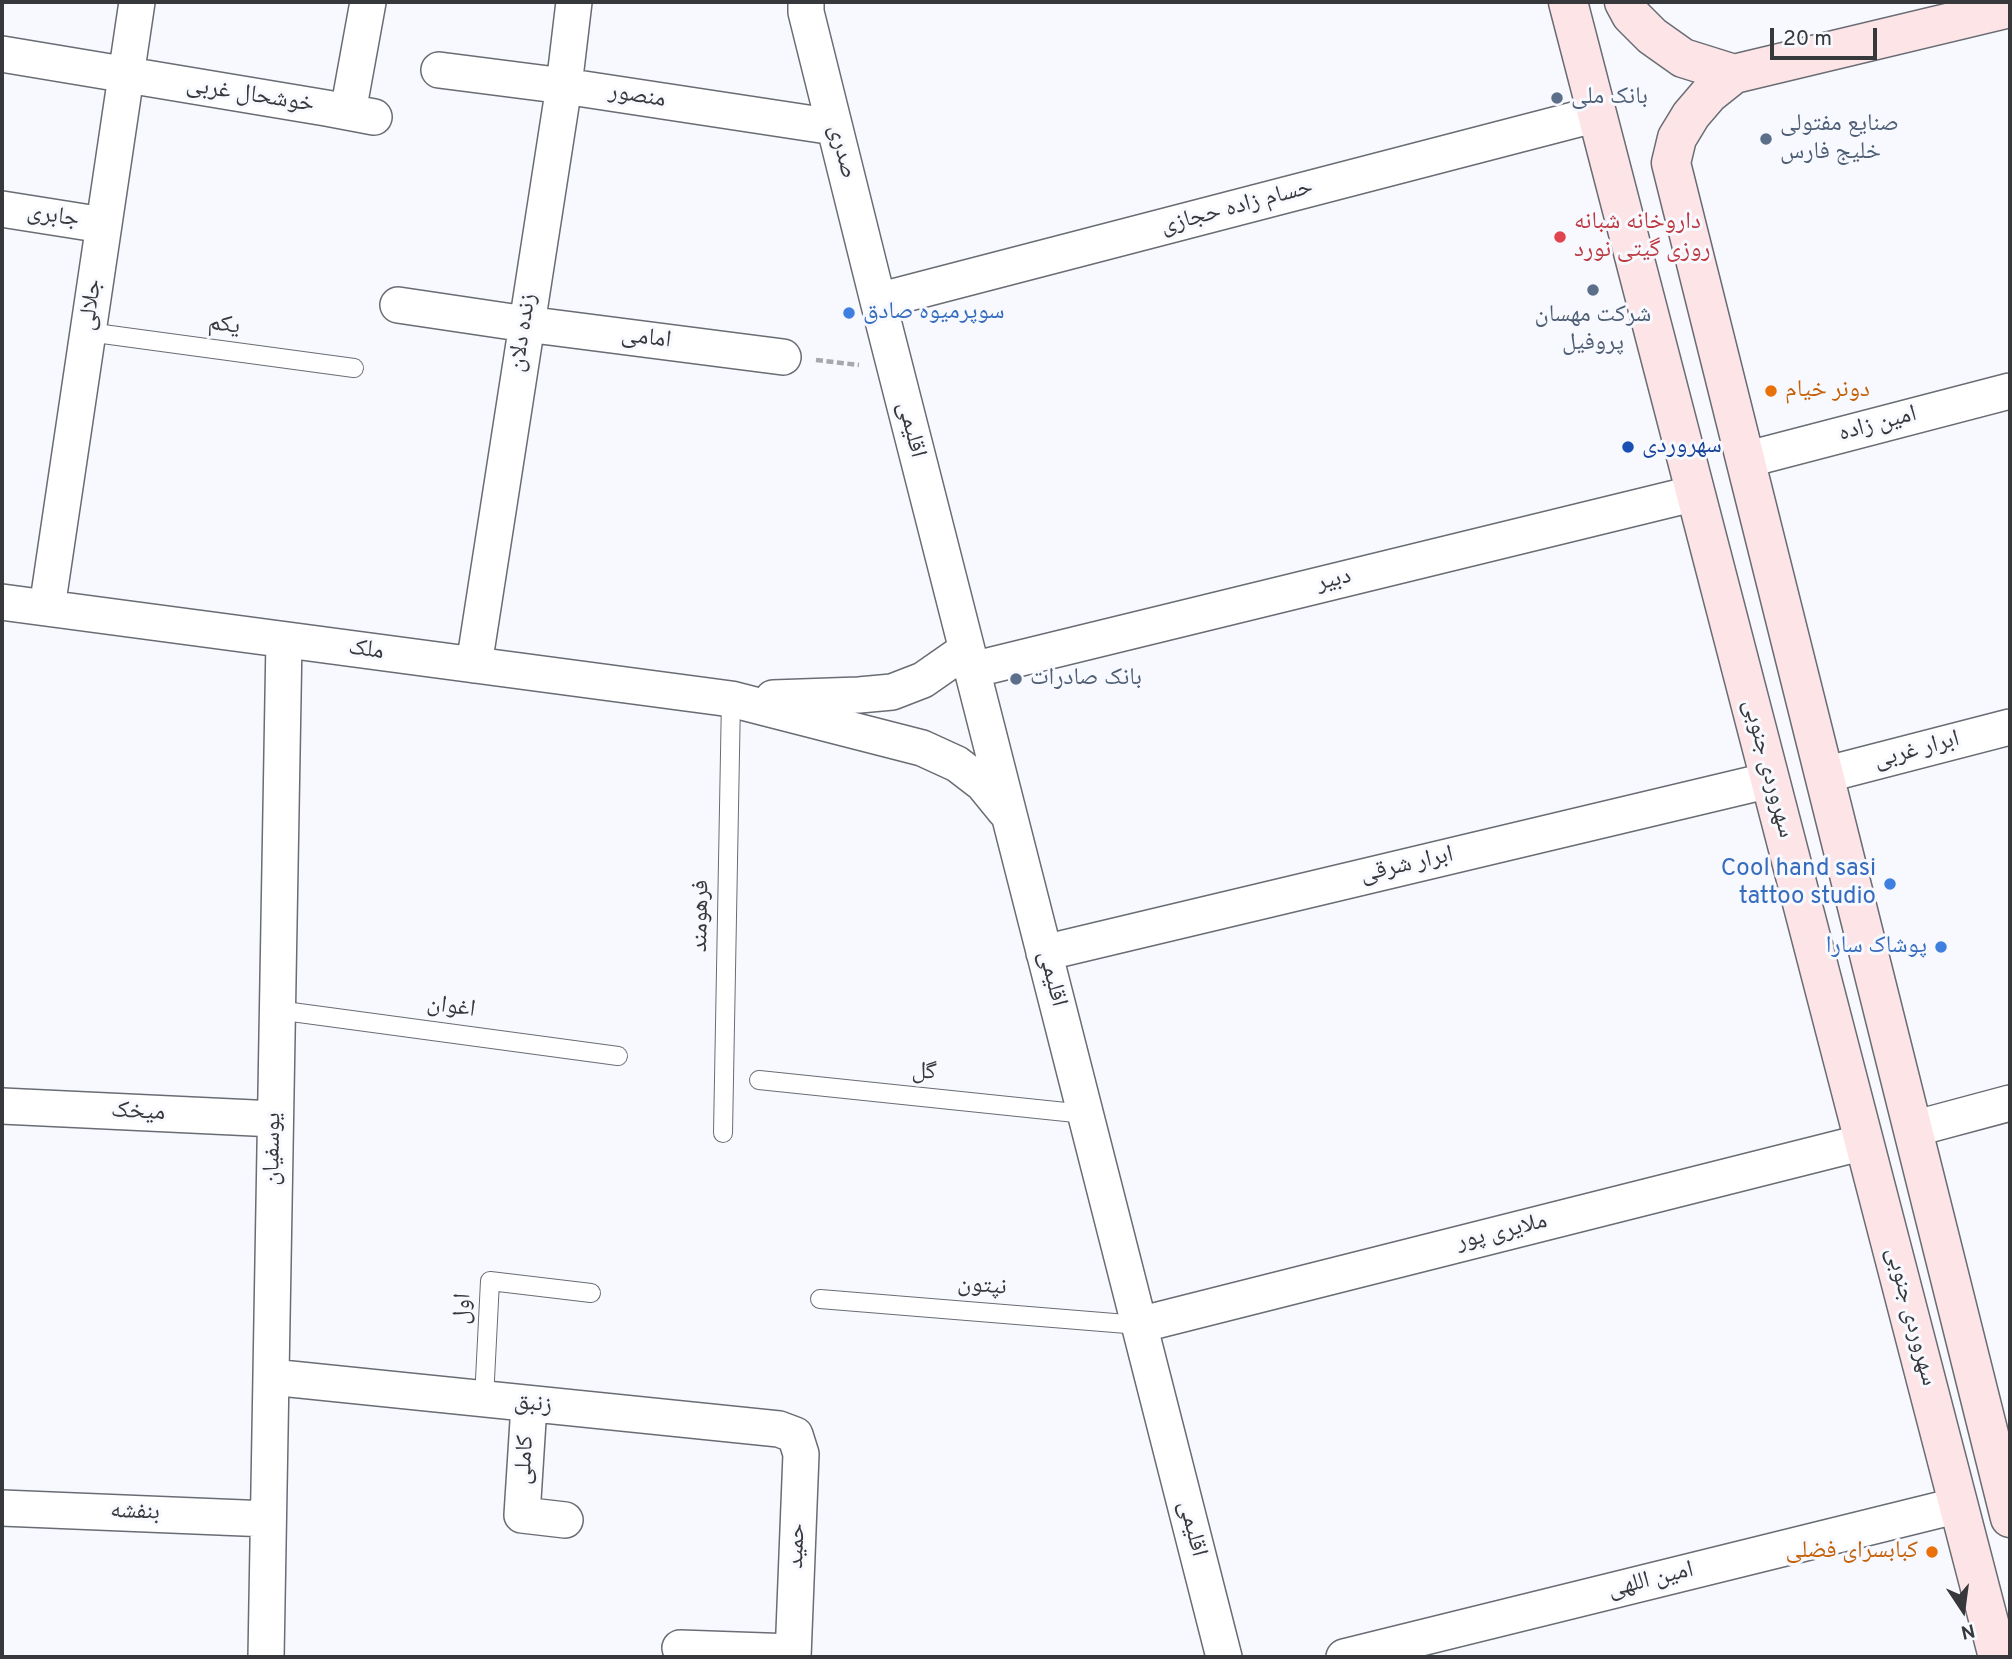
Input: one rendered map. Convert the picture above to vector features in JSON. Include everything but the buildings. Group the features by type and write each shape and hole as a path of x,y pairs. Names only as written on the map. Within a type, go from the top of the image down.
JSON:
{"main road":[{"name":"سهروردی جنوبی","path":"1568,2 1998,1657"},
{"path":"1624,2 1631,15 1652,36 1683,58 1734,74 2010,8"},
{"name":"سهروردی جنوبی","path":"1734,74 1709,94 1691,115 1677,138 1671,163 2010,1518"},
{"path":"1864,1142 1913,1129"}],"street":[{"name":"جلالی","path":"47,608 137,2"},
{"name":"خوشحال غربی","path":"2,54 361,115 368,2"},
{"name":"زنده دلان","path":"474,665 564,86 574,2"},
{"name":"صدری","path":"806,2 806,12 878,301"},
{"name":"منصور","path":"439,70 834,127"},
{"name":"حسام زاده حجازی","path":"878,301 1597,114"},
{"name":"جابری","path":"2,209 103,225"},
{"name":"اقلیمی","path":"878,301 1224,1657"},
{"name":"امامی","path":"398,305 783,356"},
{"name":"امین زاده","path":"1745,460 2010,391"},
{"name":"دبیر","path":"969,660 1696,493"},
{"name":"ملک","path":"2,602 731,699"},
{"name":"یوسفیان","path":"266,1657 284,640"},
{"path":"731,699 892,692 969,660"},
{"path":"731,699 922,748 957,764 983,784 1009,817"},
{"name":"ابرار غربی","path":"1824,775 2010,727"},
{"name":"ابرار شرقی","path":"1044,953 1770,780"},
{"path":"1913,1129 2010,1103"},
{"name":"میخک","path":"2,1106 275,1119"},
{"name":"ملایری پور","path":"1139,1325 1864,1142"},
{"name":"زنبق","path":"271,1377 779,1429 795,1436"},
{"name":"کاملی","path":"529,1405 523,1515 565,1520"},
{"name":"حمید","path":"793,1655 801,1454 795,1436"},
{"name":"امین اللهی","path":"1344,1657 1959,1505"},
{"name":"بنفشه","path":"2,1508 268,1519"},
{"path":"680,1648 793,1655"}],"lane":[{"name":"یکم","path":"88,332 354,368"},
{"name":"فرهومند","path":"723,1133 731,699"},
{"name":"اغوان","path":"277,1010 618,1056"},
{"name":"گل","path":"758,1080 1085,1114"},
{"name":"اول","path":"484,1399 490,1281 592,1293"},
{"name":"نپتون","path":"820,1299 1139,1325"}],"path":[{"path":"783,356 895,370"}],"place":[{"name":"بانک ملی","path":"1557,98"},
{"name":"صنایع مفتولی خلیج فارس","path":"1766,139"},
{"name":"داروخانه شبانه روزی گیتی نورد","path":"1560,237"},
{"name":"شرکت مهسان پروفیل","path":"1593,290"},
{"name":"سوپرمیوه صادق","path":"849,313"},
{"name":"دونر خیام","path":"1771,391"},
{"name":"سهروردی","path":"1628,447"},
{"name":"بانک صادرات","path":"1016,679"},
{"name":"Cool hand sasi tattoo studio","path":"1890,884"},
{"name":"پوشاک سارا","path":"1941,947"},
{"name":"کبابسرای فضلی","path":"1932,1552"}]}
